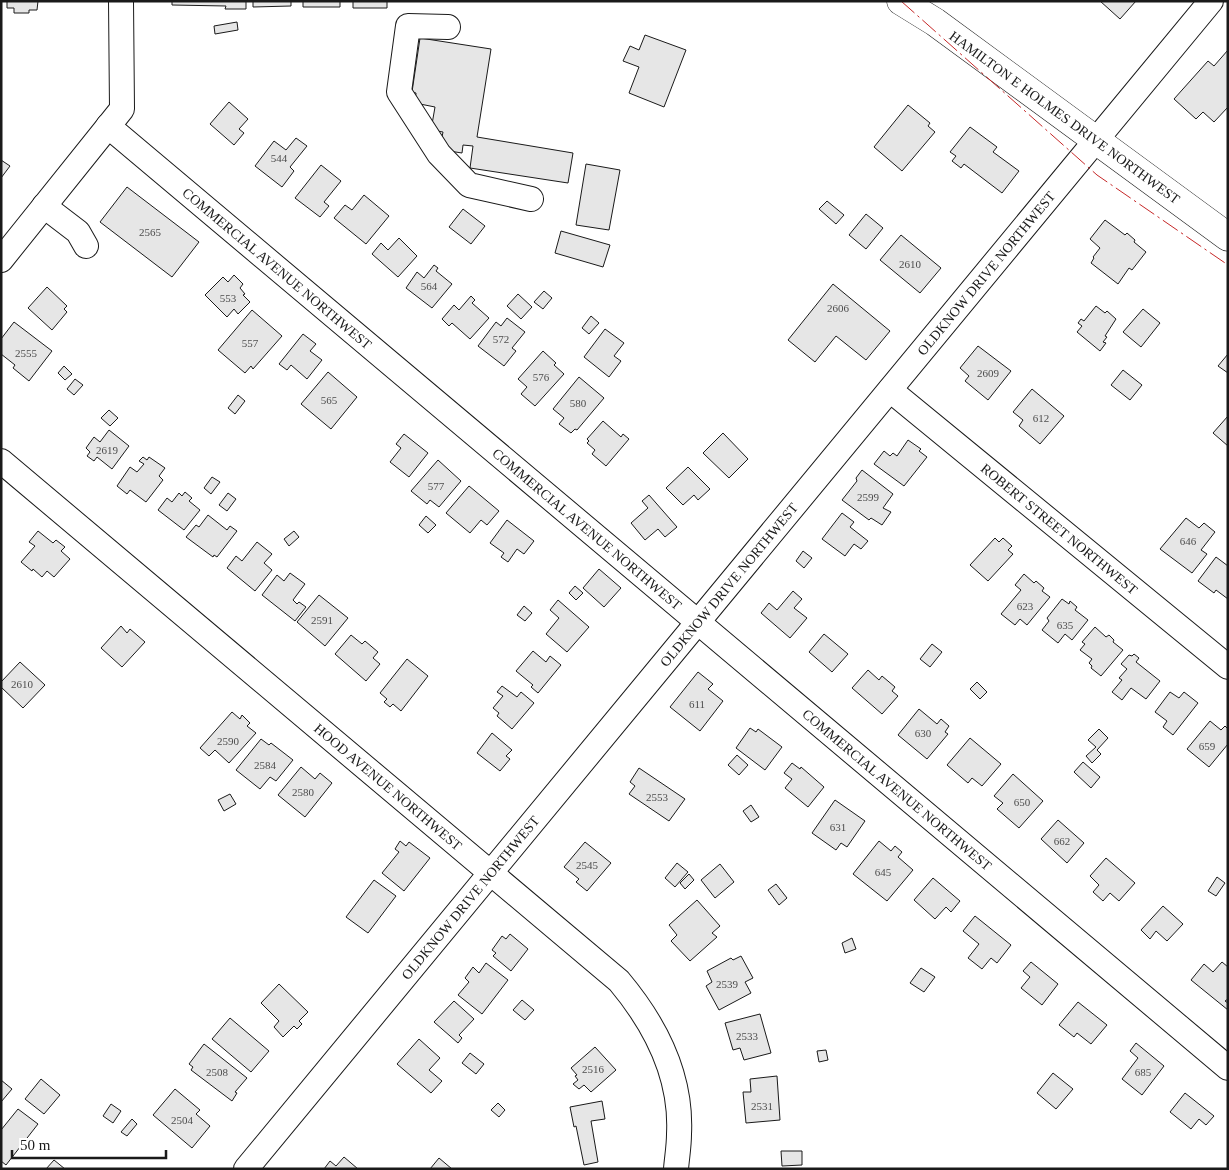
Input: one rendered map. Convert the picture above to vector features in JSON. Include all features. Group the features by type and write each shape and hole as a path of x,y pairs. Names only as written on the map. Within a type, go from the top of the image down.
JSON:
{"main road":[{"name":"HAMILTON E HOLMES DRIVE NORTHWEST","path":"901,1 935,22 1228,236"}],"street":[{"path":"1,260 122,108 121,1"},
{"name":"OLDKNOW DRIVE NORTHWEST","path":"246,1169 1211,1"},
{"path":"448,27 408,26 399,92 439,154 469,185 531,199"},
{"name":"COMMERCIAL AVENUE NORTHWEST","path":"108,126 1228,1068"},
{"path":"44,206 78,232 86,246"},
{"name":"ROBERT STREET NORTHWEST","path":"890,390 1228,667"},
{"name":"HOOD AVENUE NORTHWEST","path":"1,461 619,981 639,1004 656,1034 666,1058 677,1099 680,1133 676,1169"}],"building":[{"path":"7,1 38,1 37,10 29,10 29,13 14,13 14,8 7,8"},
{"path":"172,1 246,1 246,9 225,9 226,6 172,5"},
{"path":"253,1 291,1 291,6 253,7"},
{"path":"303,1 340,1 340,7 303,7"},
{"path":"353,1 387,1 387,8 353,8"},
{"path":"1100,1 1136,1 1120,19"},
{"path":"237,22 238,30 215,34 214,26"},
{"path":"645,35 686,50 664,107 629,93 639,67 623,61 630,46 639,50"},
{"path":"420,38 491,49 477,137 573,153 568,183 470,168 473,146 463,145 462,153 443,150 441,142 443,132 431,130 435,107 415,103 416,93 412,92"},
{"path":"1228,50 1228,107 1214,122 1203,112 1196,119 1174,99 1208,61 1214,66"},
{"path":"229,102 248,119 239,129 244,133 234,145 210,124"},
{"path":"908,105 930,123 928,126 935,132 902,171 874,147"},
{"path":"970,127 997,147 993,152 1019,171 1002,193 964,164 961,168 952,161 956,156 950,152"},
{"path":"296,138 307,146 290,167 294,171 282,187 255,166 274,141 286,150"},
{"path":"1,160 10,166 1,178"},
{"path":"586,164 620,170 609,230 576,225"},
{"path":"321,165 341,181 324,202 329,206 320,217 295,198"},
{"path":"127,187 199,242 172,277 100,222"},
{"path":"364,195 389,216 366,244 334,218 345,205 352,210"},
{"path":"827,201 844,215 836,224 819,209"},
{"path":"463,209 485,226 471,244 449,227"},
{"path":"866,214 883,228 866,249 849,235"},
{"path":"1105,220 1125,235 1127,233 1146,252 1132,270 1129,268 1118,284 1091,263 1100,248 1090,239"},
{"path":"561,231 610,245 603,267 555,253"},
{"path":"901,235 941,268 920,293 880,260"},
{"path":"399,238 417,256 398,277 372,254 381,243 388,250"},
{"path":"434,265 438,268 436,271 452,284 432,308 406,288 417,272 424,278"},
{"path":"234,275 243,284 240,288 245,294 243,295 250,302 238,314 234,309 227,317 205,295 223,277 228,282"},
{"path":"833,284 890,331 866,360 836,336 815,362 788,340"},
{"path":"47,287 67,306 64,309 67,312 52,330 28,308"},
{"path":"544,291 552,298 543,309 534,302"},
{"path":"518,294 532,307 521,319 507,306"},
{"path":"471,296 475,300 472,303 489,318 470,339 452,323 449,326 442,319 454,305 459,310"},
{"path":"1096,306 1105,313 1107,311 1116,319 1105,336 1107,337 1103,342 1106,343 1100,351 1077,332 1082,326 1078,323 1081,319 1084,321"},
{"path":"1143,309 1160,323 1141,347 1123,332"},
{"path":"252,310 282,336 253,369 251,366 245,373 218,350"},
{"path":"591,316 599,323 589,334 582,328"},
{"path":"507,318 525,332 512,348 516,351 504,366 478,346 496,322 501,326"},
{"path":"14,322 52,351 29,381 13,368 15,365 1,354 1,339"},
{"path":"605,329 624,343 614,356 621,361 609,377 584,357"},
{"path":"303,334 316,344 310,351 322,360 307,379 291,365 287,370 279,364"},
{"path":"978,346 1011,371 988,400 965,381 969,376 960,368"},
{"path":"543,351 556,363 554,365 564,374 535,406 521,394 527,387 518,379"},
{"path":"1228,354 1228,373 1218,366"},
{"path":"64,366 72,374 65,380 58,373"},
{"path":"1123,370 1142,385 1130,400 1111,385"},
{"path":"328,372 357,397 331,429 301,404"},
{"path":"579,377 604,398 577,430 575,429 571,433 559,424 564,418 553,409"},
{"path":"75,379 83,385 74,395 67,389"},
{"path":"1032,389 1064,416 1040,444 1019,426 1023,420 1013,412"},
{"path":"238,395 245,401 235,414 228,408"},
{"path":"109,410 118,418 110,426 101,418"},
{"path":"1228,416 1228,446 1213,433"},
{"path":"603,421 621,437 623,434 629,439 606,466 592,454 595,450 587,443 589,441 587,439"},
{"path":"109,430 129,446 112,469 97,457 94,461 87,456 90,452 86,448 94,437 100,442"},
{"path":"723,433 748,459 729,478 703,453"},
{"path":"404,434 428,453 409,477 390,462 401,448 396,444"},
{"path":"908,440 921,449 919,451 927,457 904,486 874,464 884,451 890,456 893,453 897,456"},
{"path":"143,457 147,460 149,457 165,468 159,476 163,480 146,502 130,490 127,494 117,486 130,467 137,472 144,464 139,461"},
{"path":"438,460 461,481 439,507 430,500 427,504 411,491"},
{"path":"688,467 710,489 698,500 694,495 683,505 666,488"},
{"path":"862,470 893,494 883,508 891,512 882,525 871,518 869,520 842,500 857,481 856,478"},
{"path":"212,477 220,482 211,494 204,488"},
{"path":"469,486 499,511 487,525 481,520 470,533 446,513"},
{"path":"185,492 192,498 189,501 200,510 184,530 158,510 167,498 172,502 179,493 182,496"},
{"path":"228,493 236,499 227,511 219,505"},
{"path":"649,495 677,527 665,537 658,529 645,540 631,523 648,508 642,501"},
{"path":"842,513 854,522 850,527 868,541 861,549 854,544 845,556 822,539"},
{"path":"208,515 227,530 230,526 237,531 217,557 214,555 213,557 186,537 196,525 199,527"},
{"path":"426,516 436,525 428,533 419,525"},
{"path":"1186,518 1199,528 1204,523 1215,532 1201,550 1207,554 1192,573 1160,549"},
{"path":"507,520 534,541 524,554 517,549 508,562 501,557 504,553 490,543"},
{"path":"38,531 53,543 56,540 65,547 61,551 70,559 54,577 47,571 42,577 21,562 35,546 29,542"},
{"path":"294,531 299,537 289,546 284,539"},
{"path":"995,538 999,542 1003,538 1012,546 1008,550 1013,554 988,581 970,565"},
{"path":"257,542 272,554 264,563 272,570 255,591 227,568 236,556 242,561"},
{"path":"803,551 812,558 804,568 796,561"},
{"path":"1216,557 1228,566 1228,599 1216,590 1214,593 1198,581"},
{"path":"599,569 621,588 604,607 583,588"},
{"path":"290,573 305,584 293,600 297,604 299,602 306,607 295,621 262,595 277,575 284,581"},
{"path":"1024,574 1034,583 1036,581 1044,588 1042,591 1050,597 1027,625 1020,619 1015,625 1001,614 1021,590 1015,585"},
{"path":"575,586 583,593 576,600 569,593"},
{"path":"793,591 802,599 794,608 807,618 790,638 761,613 769,603 777,610"},
{"path":"319,595 348,618 325,646 297,622"},
{"path":"1062,599 1069,604 1070,601 1077,607 1075,610 1088,620 1072,640 1065,634 1058,643 1042,630 1049,621 1047,618"},
{"path":"558,600 589,627 567,652 546,634 559,618 550,610"},
{"path":"524,606 532,613 525,621 517,615"},
{"path":"121,626 127,633 130,629 145,642 122,667 101,648"},
{"path":"1095,627 1106,637 1109,635 1114,640 1113,642 1123,650 1101,676 1091,668 1092,666 1089,663 1092,659 1080,650 1085,644 1082,642"},
{"path":"824,634 848,654 832,672 809,652"},
{"path":"351,635 362,644 365,641 378,652 373,658 380,664 366,681 335,654"},
{"path":"932,644 942,652 930,667 920,659"},
{"path":"533,651 546,662 550,656 561,665 538,693 531,687 533,685 516,671"},
{"path":"1134,654 1139,658 1136,662 1160,681 1146,699 1131,688 1122,700 1112,692 1122,680 1119,678 1127,669 1121,664 1129,655 1132,656"},
{"path":"407,659 428,676 401,711 393,704 390,707 384,702 387,699 380,693"},
{"path":"20,662 45,685 23,708 1,687 1,682"},
{"path":"868,670 879,680 882,676 895,687 892,691 898,696 882,714 852,688"},
{"path":"698,672 713,684 708,689 723,701 700,731 670,707"},
{"path":"977,682 987,692 980,699 970,689"},
{"path":"502,686 517,697 521,692 534,703 512,729 497,716 499,713 493,708 503,696 497,692"},
{"path":"1170,692 1179,698 1184,692 1198,703 1173,735 1163,727 1167,721 1155,712"},
{"path":"919,709 937,724 941,719 949,726 945,732 948,734 927,759 898,735"},
{"path":"232,712 240,719 242,715 250,723 247,726 256,733 229,763 215,750 209,756 200,748"},
{"path":"1210,721 1221,730 1225,726 1228,729 1228,744 1209,767 1187,749"},
{"path":"750,728 756,732 758,729 782,747 765,770 736,748"},
{"path":"1099,729 1108,738 1097,750 1101,754 1092,763 1086,756 1096,747 1088,740"},
{"path":"492,733 512,750 506,756 510,759 500,771 477,753"},
{"path":"970,738 1001,764 982,786 972,778 968,783 947,765"},
{"path":"261,739 269,745 271,743 293,760 276,781 270,777 260,789 236,770"},
{"path":"737,755 748,765 739,775 728,765"},
{"path":"1083,762 1100,777 1091,788 1074,772"},
{"path":"792,763 800,769 801,767 824,787 808,807 785,788 792,779 784,773"},
{"path":"301,767 315,779 320,773 332,783 305,817 278,795"},
{"path":"639,768 685,799 669,821 629,794 635,786 630,782"},
{"path":"1013,774 1043,801 1019,828 997,809 1003,803 994,796"},
{"path":"230,794 236,804 224,811 218,800"},
{"path":"835,800 865,821 847,847 841,843 836,850 812,833"},
{"path":"751,805 759,817 751,822 743,811"},
{"path":"1058,820 1084,843 1067,863 1041,839"},
{"path":"400,841 406,846 409,842 430,858 404,891 382,873 399,852 395,849"},
{"path":"879,841 891,851 895,846 902,852 898,857 913,870 887,901 853,874"},
{"path":"585,842 611,863 587,891 576,882 579,879 564,867"},
{"path":"1106,858 1135,883 1119,901 1110,893 1103,901 1093,892 1099,885 1090,876"},
{"path":"677,863 688,872 675,887 665,878"},
{"path":"720,864 734,882 715,898 701,880"},
{"path":"689,874 694,880 685,889 680,883"},
{"path":"1217,877 1225,883 1216,896 1208,891"},
{"path":"933,878 960,901 951,912 946,907 935,919 914,900"},
{"path":"374,880 396,896 368,933 346,917"},
{"path":"776,884 787,898 779,905 768,890"},
{"path":"697,900 720,926 712,933 717,937 690,961 671,941 677,935 669,925"},
{"path":"1163,906 1183,924 1167,941 1156,931 1150,939 1141,930"},
{"path":"975,916 1011,945 997,963 991,958 982,969 968,958 979,944 963,931"},
{"path":"510,934 528,949 511,971 493,956 496,953 492,950 502,936 506,939"},
{"path":"852,938 856,949 845,953 842,943"},
{"path":"741,956 753,978 745,982 751,993 719,1010 706,986 712,982 707,971 731,958 733,960"},
{"path":"1031,962 1058,984 1042,1005 1021,988 1030,977 1023,971"},
{"path":"1222,962 1228,967 1228,999 1225,1001 1228,1003 1228,1010 1191,980 1204,964 1213,972"},
{"path":"486,963 508,980 482,1014 458,995 469,982 465,978 473,967 479,973"},
{"path":"921,968 935,977 924,992 910,983"},
{"path":"279,984 308,1012 299,1021 302,1024 297,1029 294,1026 283,1037 274,1027 279,1021 261,1003"},
{"path":"522,1000 534,1010 525,1020 513,1010"},
{"path":"454,1001 474,1019 459,1035 462,1038 458,1043 434,1022"},
{"path":"1078,1002 1107,1025 1091,1044 1077,1033 1074,1037 1059,1025"},
{"path":"760,1014 771,1053 744,1060 740,1048 733,1050 725,1023"},
{"path":"230,1018 269,1051 251,1072 212,1039"},
{"path":"419,1039 440,1058 429,1070 442,1081 431,1093 397,1064"},
{"path":"1136,1043 1164,1066 1142,1095 1122,1079 1138,1058 1130,1051"},
{"path":"204,1044 247,1078 235,1092 237,1093 232,1101 191,1070 193,1067 189,1064"},
{"path":"595,1047 616,1070 591,1092 584,1085 579,1089 573,1084 578,1080 575,1076 577,1075 571,1068"},
{"path":"826,1050 828,1060 819,1062 817,1051"},
{"path":"470,1053 484,1064 476,1074 462,1063"},
{"path":"1053,1073 1073,1089 1056,1109 1037,1093"},
{"path":"777,1076 780,1120 746,1123 743,1092 751,1092 750,1079"},
{"path":"41,1079 60,1095 44,1114 25,1099"},
{"path":"1,1080 12,1089 1,1102"},
{"path":"175,1089 200,1110 196,1114 210,1126 192,1148 153,1115"},
{"path":"1185,1093 1214,1116 1206,1125 1199,1119 1191,1129 1170,1112"},
{"path":"602,1101 605,1119 591,1121 598,1162 584,1165 570,1107"},
{"path":"498,1103 505,1110 499,1117 491,1110"},
{"path":"111,1104 121,1111 113,1123 103,1116"},
{"path":"18,1109 38,1124 6,1165 1,1161 1,1130"},
{"path":"132,1119 137,1124 127,1136 121,1132"},
{"path":"781,1151 802,1151 802,1165 782,1166"},
{"path":"344,1157 358,1169 324,1169 330,1161 336,1166"},
{"path":"439,1158 452,1169 430,1169"},
{"path":"54,1160 65,1169 46,1169"}],"power":[{"path":"901,1 1097,175 1228,265"}]}
